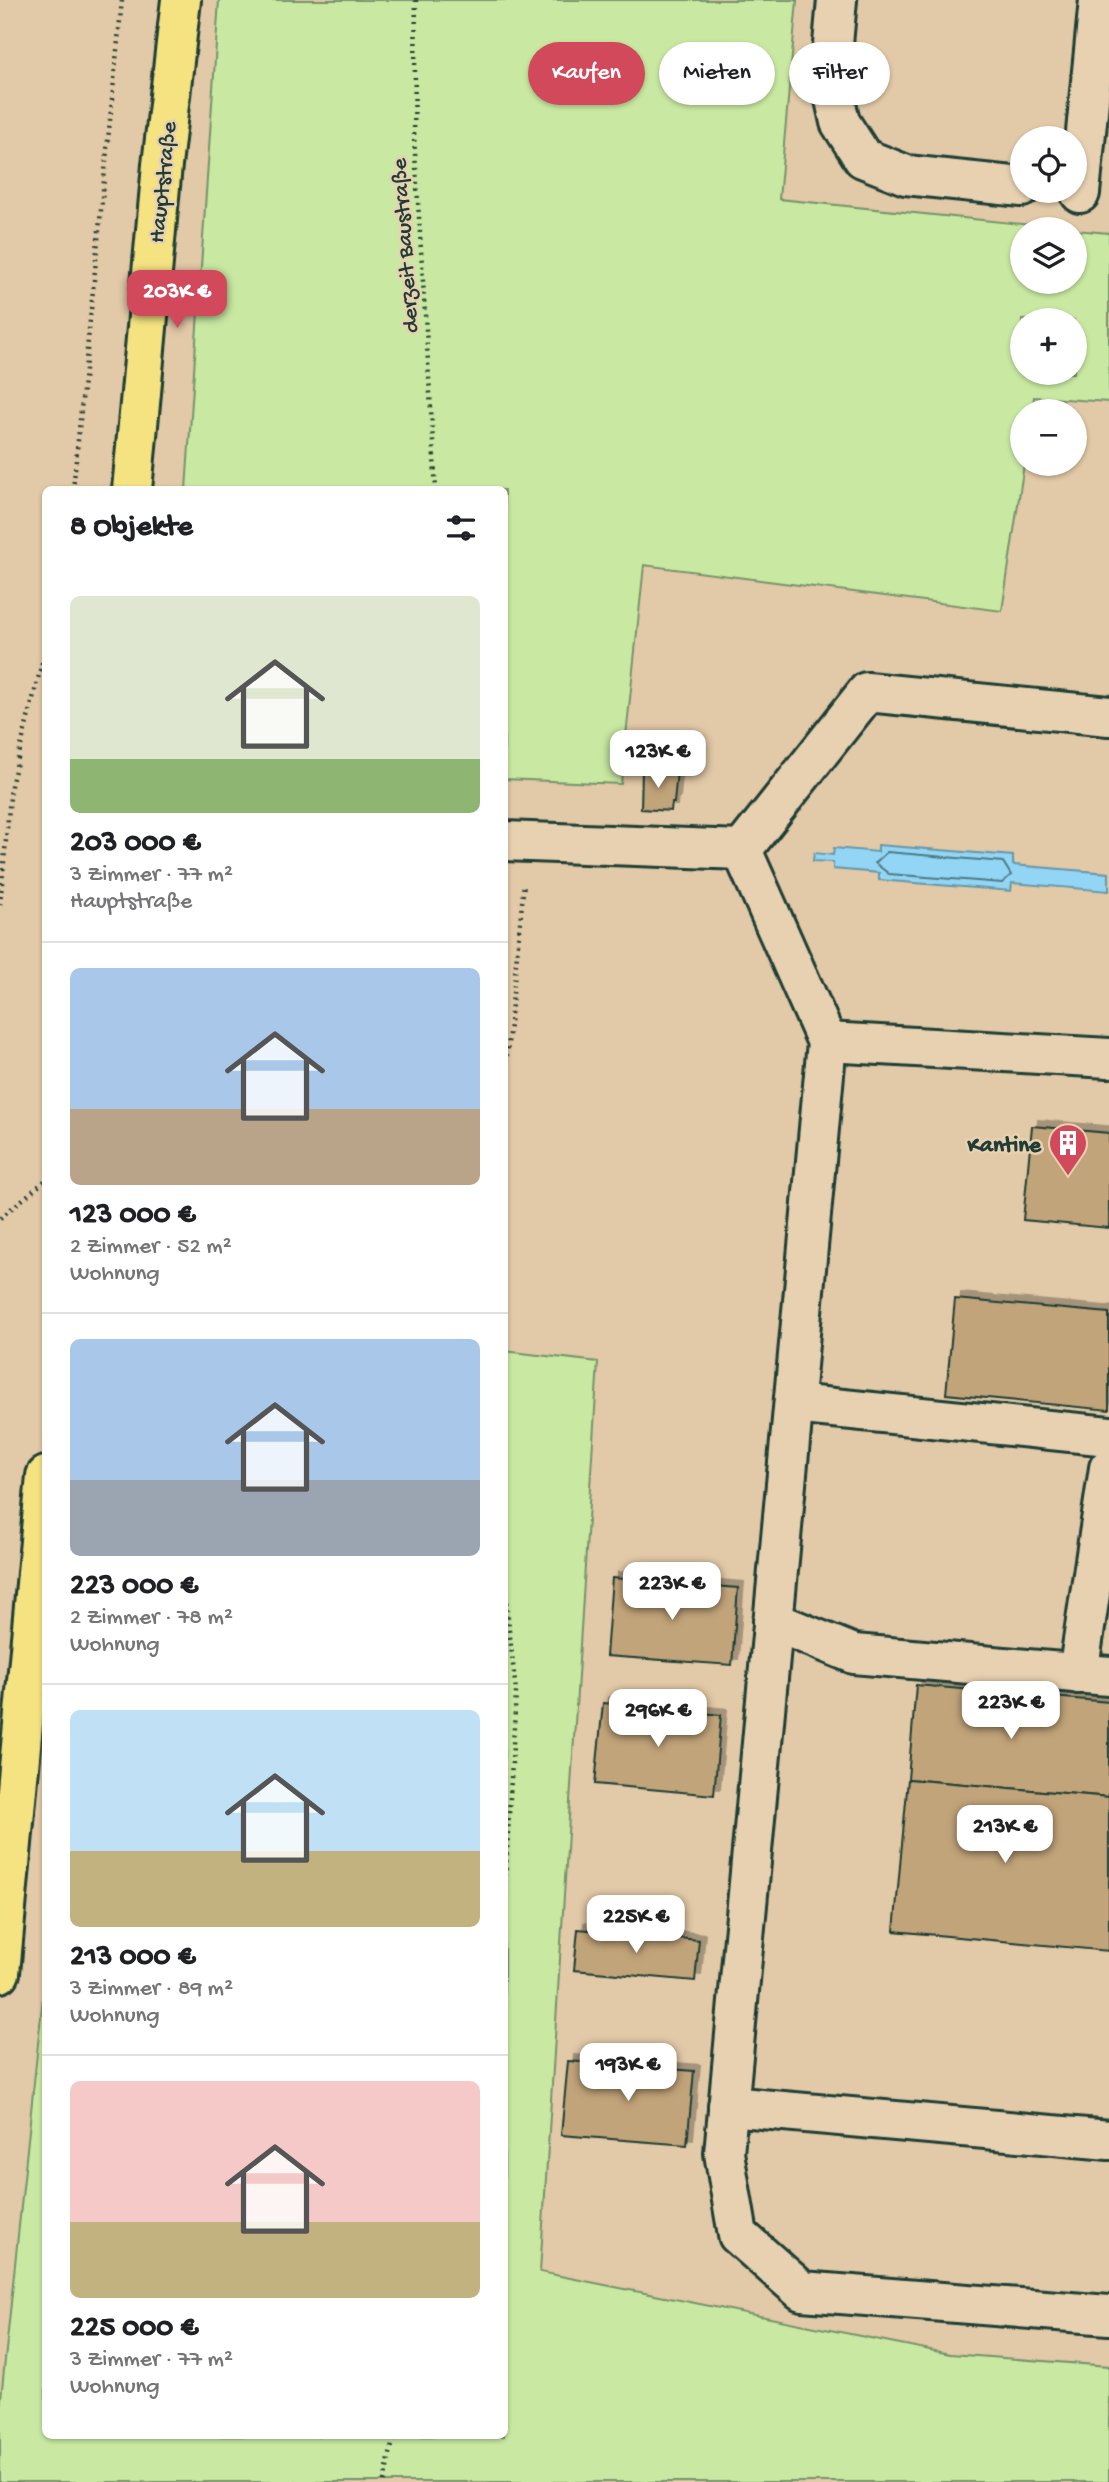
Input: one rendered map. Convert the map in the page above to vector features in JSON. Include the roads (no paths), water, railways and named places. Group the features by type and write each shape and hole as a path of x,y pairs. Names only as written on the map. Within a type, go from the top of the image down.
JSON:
{"main road":[{"name":"Hauptstraße","path":"132,486 162,165 181,0"},
{"path":"0,1973 42,1519"}],"lane":[{"path":"837,0 830,76 840,122 863,158 906,174 1010,186"},
{"path":"1087,145 1099,0"},
{"path":"742,850 867,692 1109,716"},
{"path":"516,842 666,845 742,850"},
{"path":"742,850 827,1042 724,2153 738,2235 802,2291 1109,2315"},
{"path":"827,1042 1109,1058"},
{"path":"794,1404 1109,1436"},
{"path":"773,1621 854,1654 1093,1675 1109,1468"},
{"path":"728,2106 1109,2140"}],"water":[{"path":"878,845 1013,856 1013,865 1109,873 1109,891 1012,883 1011,891 879,880 879,873 833,869 833,862 813,861 814,853 833,855 834,848 878,852"}],"place":[{"name":"Kantine","path":"1068,1177"}]}
